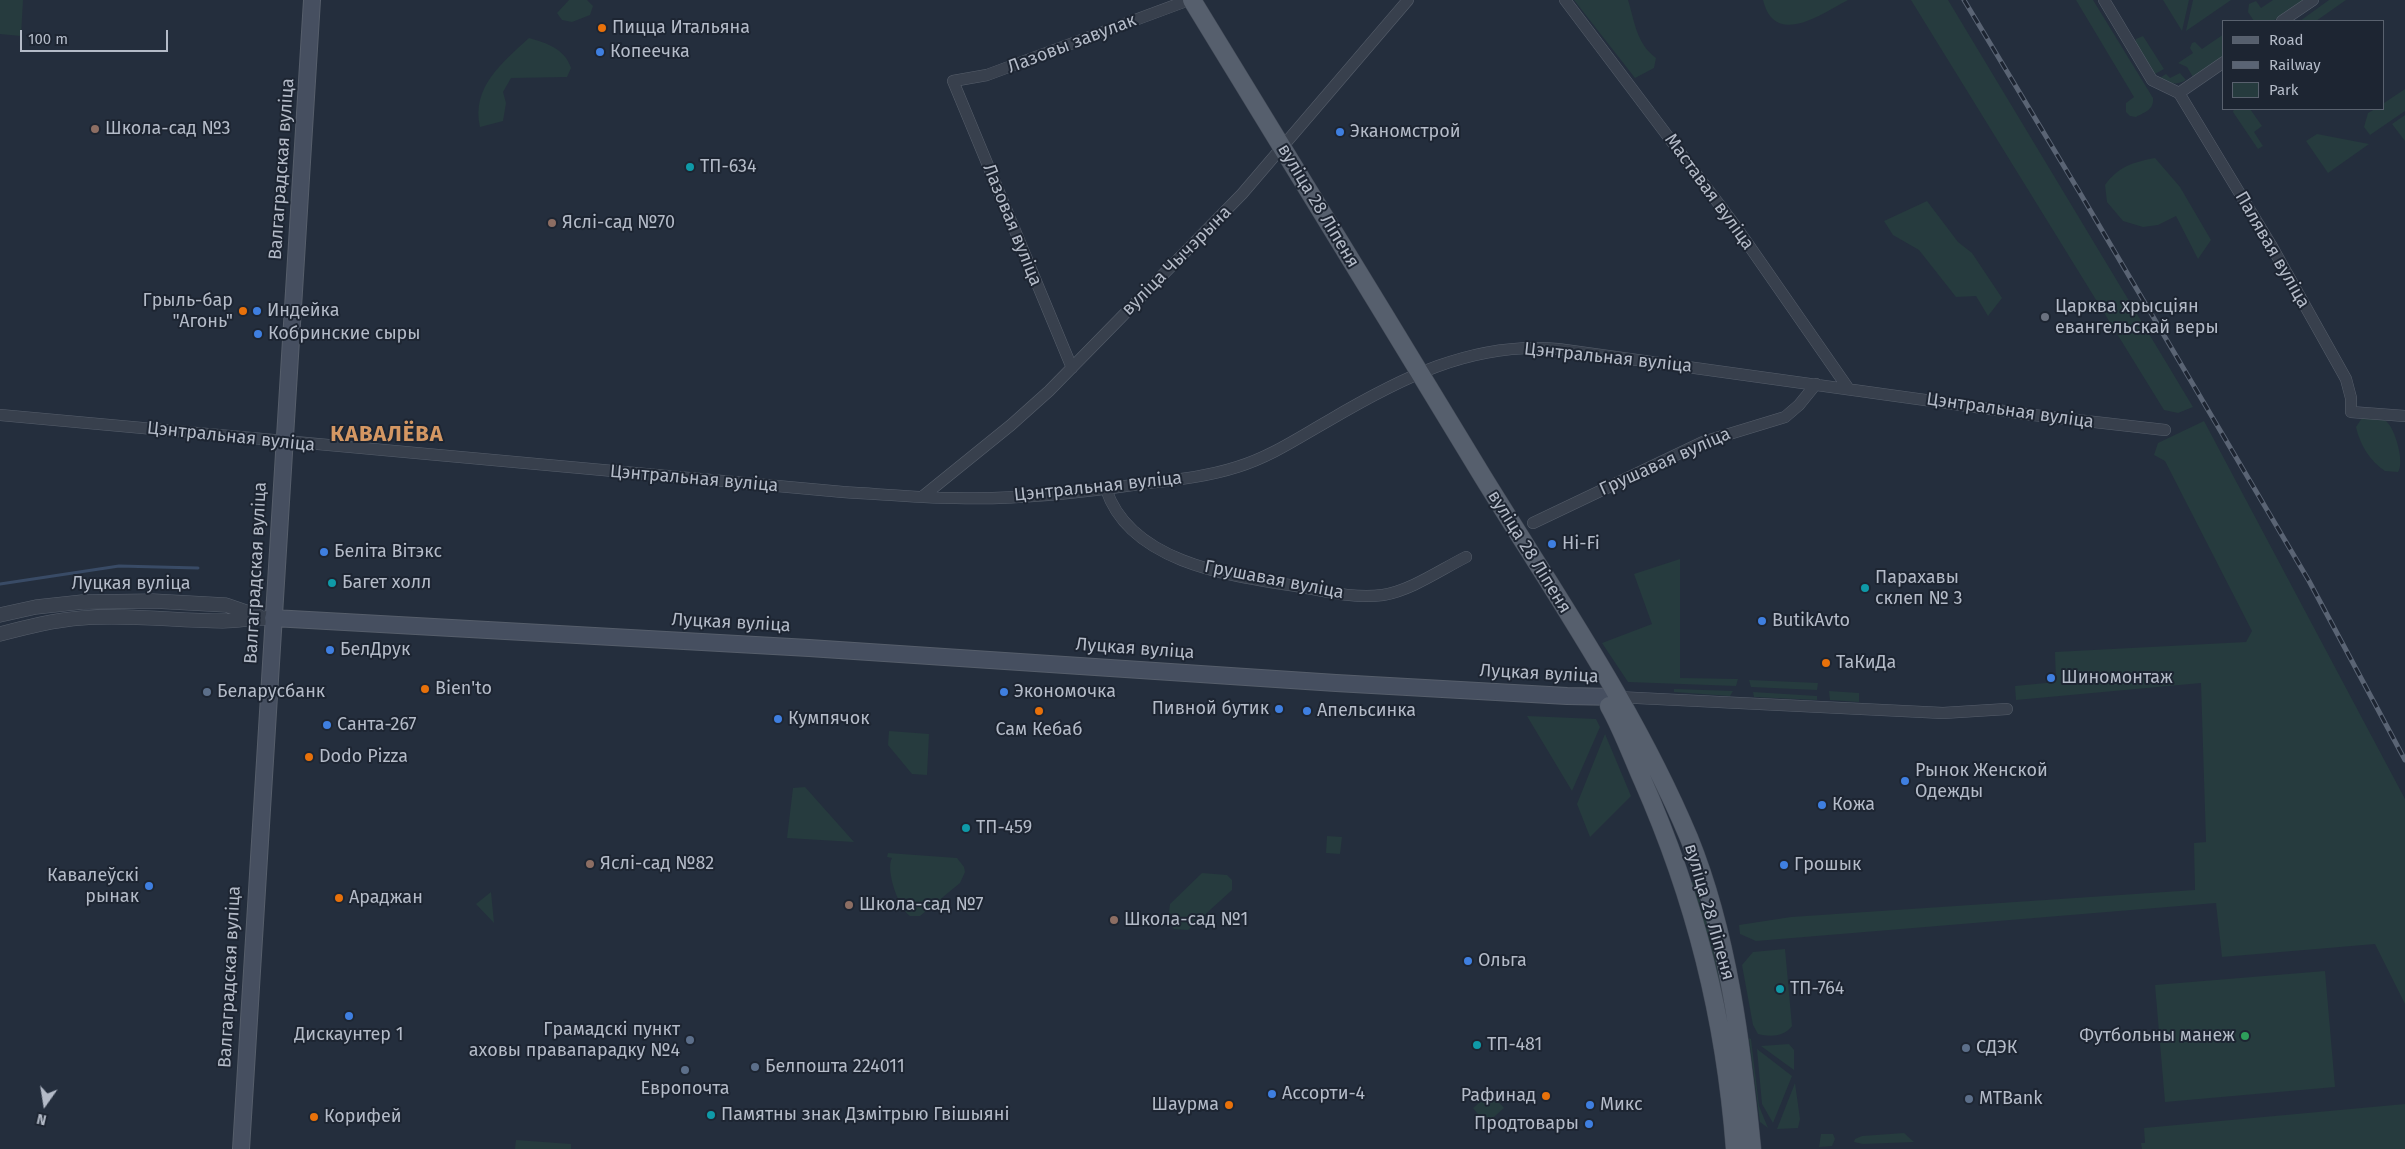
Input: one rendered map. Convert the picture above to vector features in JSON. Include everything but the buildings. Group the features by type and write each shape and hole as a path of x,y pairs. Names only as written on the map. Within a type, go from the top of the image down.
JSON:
{"main road":[{"name":"Валгаградская вуліца","path":"241,1149 267,618 284,442 312,0"},
{"name":"вуліца 28 Ліпеня","path":"1186,1 1280,152 1662,783 1689,839 1715,924 1744,1061 1752,1149"},
{"name":"Луцкая вуліца","path":"267,618 604,636 1336,683 1610,697"},
{"name":"вуліца 28 Ліпеня","path":"1610,697 1615,716 1648,791 1679,872 1708,967 1730,1086 1735,1149"},
{"path":"1679,872 1698,867"}],"street":[{"name":"вуліца Чычэрына","path":"922,497 1011,425 1072,368 1256,180 1408,0"},
{"name":"Маставая вуліца","path":"1565,0 1737,228 1848,388"},
{"path":"2104,0 2152,80 2179,93 2222,63"},
{"path":"2283,20 2313,0"},
{"name":"Лазовы завулак","path":"953,81 987,75 1186,1"},
{"name":"Лазовая вуліца","path":"953,81 1072,368"},
{"name":"Палявая вуліца","path":"2179,93 2270,245 2346,379 2351,398 2351,412 2405,416"},
{"name":"Цэнтральная вуліца","path":"0,415 843,492 922,497 1011,497 1106,489 1214,474 1238,467 1283,447 1378,391 1415,374 1481,352 1527,347 1558,349 2065,419 2166,430"},
{"name":"Грушавая вуліца","path":"1533,522 1703,442 1785,417 1800,405 1816,384"},
{"name":"Грушавая вуліца","path":"1106,489 1112,504 1121,518 1158,548 1201,568 1255,580 1343,594 1383,595 1404,588 1466,558"},
{"name":"Луцкая вуліца","path":"0,615 36,607 82,602 153,601 226,605 267,618"},
{"name":"Луцкая вуліца","path":"0,634 40,624 83,618 161,618 225,621 267,618"},
{"name":"Луцкая вуліца","path":"1610,697 1943,713 2007,708"}],"green space":[{"path":"0,0 23,0 21,36 0,34"},
{"path":"569,0 587,0 593,6 590,15 572,22 562,20 557,13"},
{"path":"1574,0 1628,0 1640,39 1656,58 1654,68 1635,78"},
{"path":"1763,0 1848,0 1812,19 1788,25 1778,22 1769,14"},
{"path":"1911,0 1948,0 2193,407 2178,413 2164,410"},
{"path":"2076,0 2093,0 2153,98 2152,105 2146,112 2136,117 2130,116 2126,112 2126,103 2134,97"},
{"path":"2163,0 2189,0 2182,31"},
{"path":"2193,0 2231,0 2186,31"},
{"path":"2273,0 2304,0 2274,20 2253,20 2248,12 2249,4 2256,1 2261,8"},
{"path":"2329,0 2346,0 2317,20 2301,20"},
{"path":"2222,35 2222,57 2193,77 2187,67 2178,63 2193,53 2190,48 2192,43 2195,42 2202,49"},
{"path":"2143,36 2164,69 2155,74 2135,43 2136,39"},
{"path":"529,38 560,51 571,68 567,77 511,78 503,92 506,103 503,121 480,127 478,113 480,100 491,76"},
{"path":"2180,73 2186,80 2179,83 2169,83 2158,79 2166,74 2170,78"},
{"path":"2405,89 2405,111 2370,135 2364,127 2368,113 2373,110 2385,110 2385,102"},
{"path":"2234,110 2251,110 2262,126 2254,132 2263,146 2258,149 2233,112"},
{"path":"2405,115 2405,141 2392,124"},
{"path":"2317,134 2369,144 2328,173 2306,141"},
{"path":"2155,158 2180,187 2211,240 2198,259 2176,216 2158,225 2143,227 2123,221 2107,202 2105,185 2115,174 2127,166"},
{"path":"1927,201 1958,242 1972,253 2002,298 1988,316 1976,296 1956,297 1919,250 1893,235 1884,221"},
{"path":"2362,418 2375,418 2386,421 2393,431 2400,454 2400,468 2398,472 2385,471 2366,452 2356,427"},
{"path":"2204,421 2405,799 2405,1004 2375,944 2222,957 2216,903 1756,941 1740,934 1739,925 1791,917 2195,890 2194,843 2206,842 2201,683 2016,700 2015,686 2056,682 2055,652 2246,642 2252,631 2165,461 2154,455 2158,443"},
{"path":"1680,559 1680,678 1738,679 1736,686 1628,682 1602,643 1652,624 1634,574"},
{"path":"1749,680 1818,683 1817,690 1751,687"},
{"path":"1674,689 1733,691 1730,696 1674,692"},
{"path":"1829,691 1859,693 1859,702 1830,700"},
{"path":"1753,692 1817,696 1817,700 1754,697"},
{"path":"1527,716 1596,719 1600,727 1572,791"},
{"path":"889,731 929,734 927,775 912,774 888,745"},
{"path":"1605,734 1631,796 1590,837 1577,804"},
{"path":"805,787 854,842 787,838 793,788"},
{"path":"1327,836 1342,837 1340,854 1326,853"},
{"path":"888,853 957,858 964,867 965,872 960,883 920,916 910,916 902,906 894,889 890,871 892,858 887,857"},
{"path":"1202,873 1227,875 1232,880 1232,890 1188,930 1174,929 1168,921 1170,904"},
{"path":"1694,881 1719,963 1745,1132 1712,962 1691,883"},
{"path":"491,892 494,923 476,904"},
{"path":"1785,949 1792,1026 1781,1034 1767,1036 1758,1034 1753,1025 1742,965 1753,952"},
{"name":"Футбольны манеж","path":"2325,971 2335,1087 2165,1102 2155,985"},
{"path":"1749,1038 1751,1039 1759,1106 1768,1128 1760,1122"},
{"path":"1789,1044 1794,1050 1794,1070 1761,1046"},
{"path":"1757,1049 1792,1076 1773,1123 1762,1104"},
{"path":"1795,1083 1800,1119 1798,1128 1777,1129"},
{"path":"1491,1093 1504,1108 1486,1124 1473,1108"},
{"path":"2405,1104 2405,1149 2142,1149 2141,1143 2145,1143 2144,1128"},
{"path":"1904,1133 1914,1142 1863,1144 1854,1142 1855,1139 1862,1136"},
{"path":"1821,1134 1833,1134 1835,1139 1832,1146 1819,1147"},
{"path":"516,1140 571,1144 571,1149 515,1149"}],"waterway":[{"path":"0,584 119,566 198,568"}],"railway":[{"path":"1964,0 2309,581 2405,760"}],"place":[{"name":"Пицца Итальяна","path":"602,28"},
{"name":"Копеечка","path":"600,52"},
{"name":"Школа-сад №3","path":"95,129"},
{"name":"Эканомстрой","path":"1340,132"},
{"name":"ТП-634","path":"690,167"},
{"name":"Яслі-сад №70","path":"552,223"},
{"name":"Грыль-бар \"Агонь\"","path":"243,311"},
{"name":"Индейка","path":"257,311"},
{"name":"Царква хрысціян евангельскай веры","path":"2045,317"},
{"name":"Кобринские сыры","path":"258,334"},
{"name":"Hi-Fi","path":"1552,544"},
{"name":"Беліта Вітэкс","path":"324,552"},
{"name":"Багет холл","path":"332,583"},
{"name":"Парахавы склеп № 3","path":"1865,588"},
{"name":"ButikAvto","path":"1762,621"},
{"name":"БелДрук","path":"330,650"},
{"name":"ТаКиДа","path":"1826,663"},
{"name":"Шиномонтаж","path":"2051,678"},
{"name":"Bien'to","path":"425,689"},
{"name":"Беларусбанк","path":"207,692"},
{"name":"Экономочка","path":"1004,692"},
{"name":"Пивной бутик","path":"1279,709"},
{"name":"Сам Кебаб","path":"1039,711"},
{"name":"Апельсинка","path":"1307,711"},
{"name":"Кумпячок","path":"778,719"},
{"name":"Санта-267","path":"327,725"},
{"name":"Dodo Pizza","path":"309,757"},
{"name":"Рынок Женской Одежды","path":"1905,781"},
{"name":"Кожа","path":"1822,805"},
{"name":"ТП-459","path":"966,828"},
{"name":"Яслі-сад №82","path":"590,864"},
{"name":"Грошык","path":"1784,865"},
{"name":"Кавалеўскі рынак","path":"149,886"},
{"name":"Араджан","path":"339,898"},
{"name":"Школа-сад №7","path":"849,905"},
{"name":"Школа-сад №1","path":"1114,920"},
{"name":"Ольга","path":"1468,961"},
{"name":"ТП-764","path":"1780,989"},
{"name":"Дискаунтер 1","path":"349,1016"},
{"name":"Футбольны манеж","path":"2245,1036"},
{"name":"Грамадскі пункт аховы правапарадку №4","path":"690,1040"},
{"name":"ТП-481","path":"1477,1045"},
{"name":"СДЭК","path":"1966,1048"},
{"name":"Белпошта 224011","path":"755,1067"},
{"name":"Европочта","path":"685,1070"},
{"name":"Ассорти-4","path":"1272,1094"},
{"name":"Рафинад","path":"1546,1096"},
{"name":"MTBank","path":"1969,1099"},
{"name":"Шаурма","path":"1229,1105"},
{"name":"Микс","path":"1590,1105"},
{"name":"Памятны знак Дзмітрыю Гвішыяні","path":"711,1115"},
{"name":"Корифей","path":"314,1117"},
{"name":"Продтовары","path":"1589,1124"}],"district":[{"name":"КАВАЛЁВА","path":"387,435"}]}
